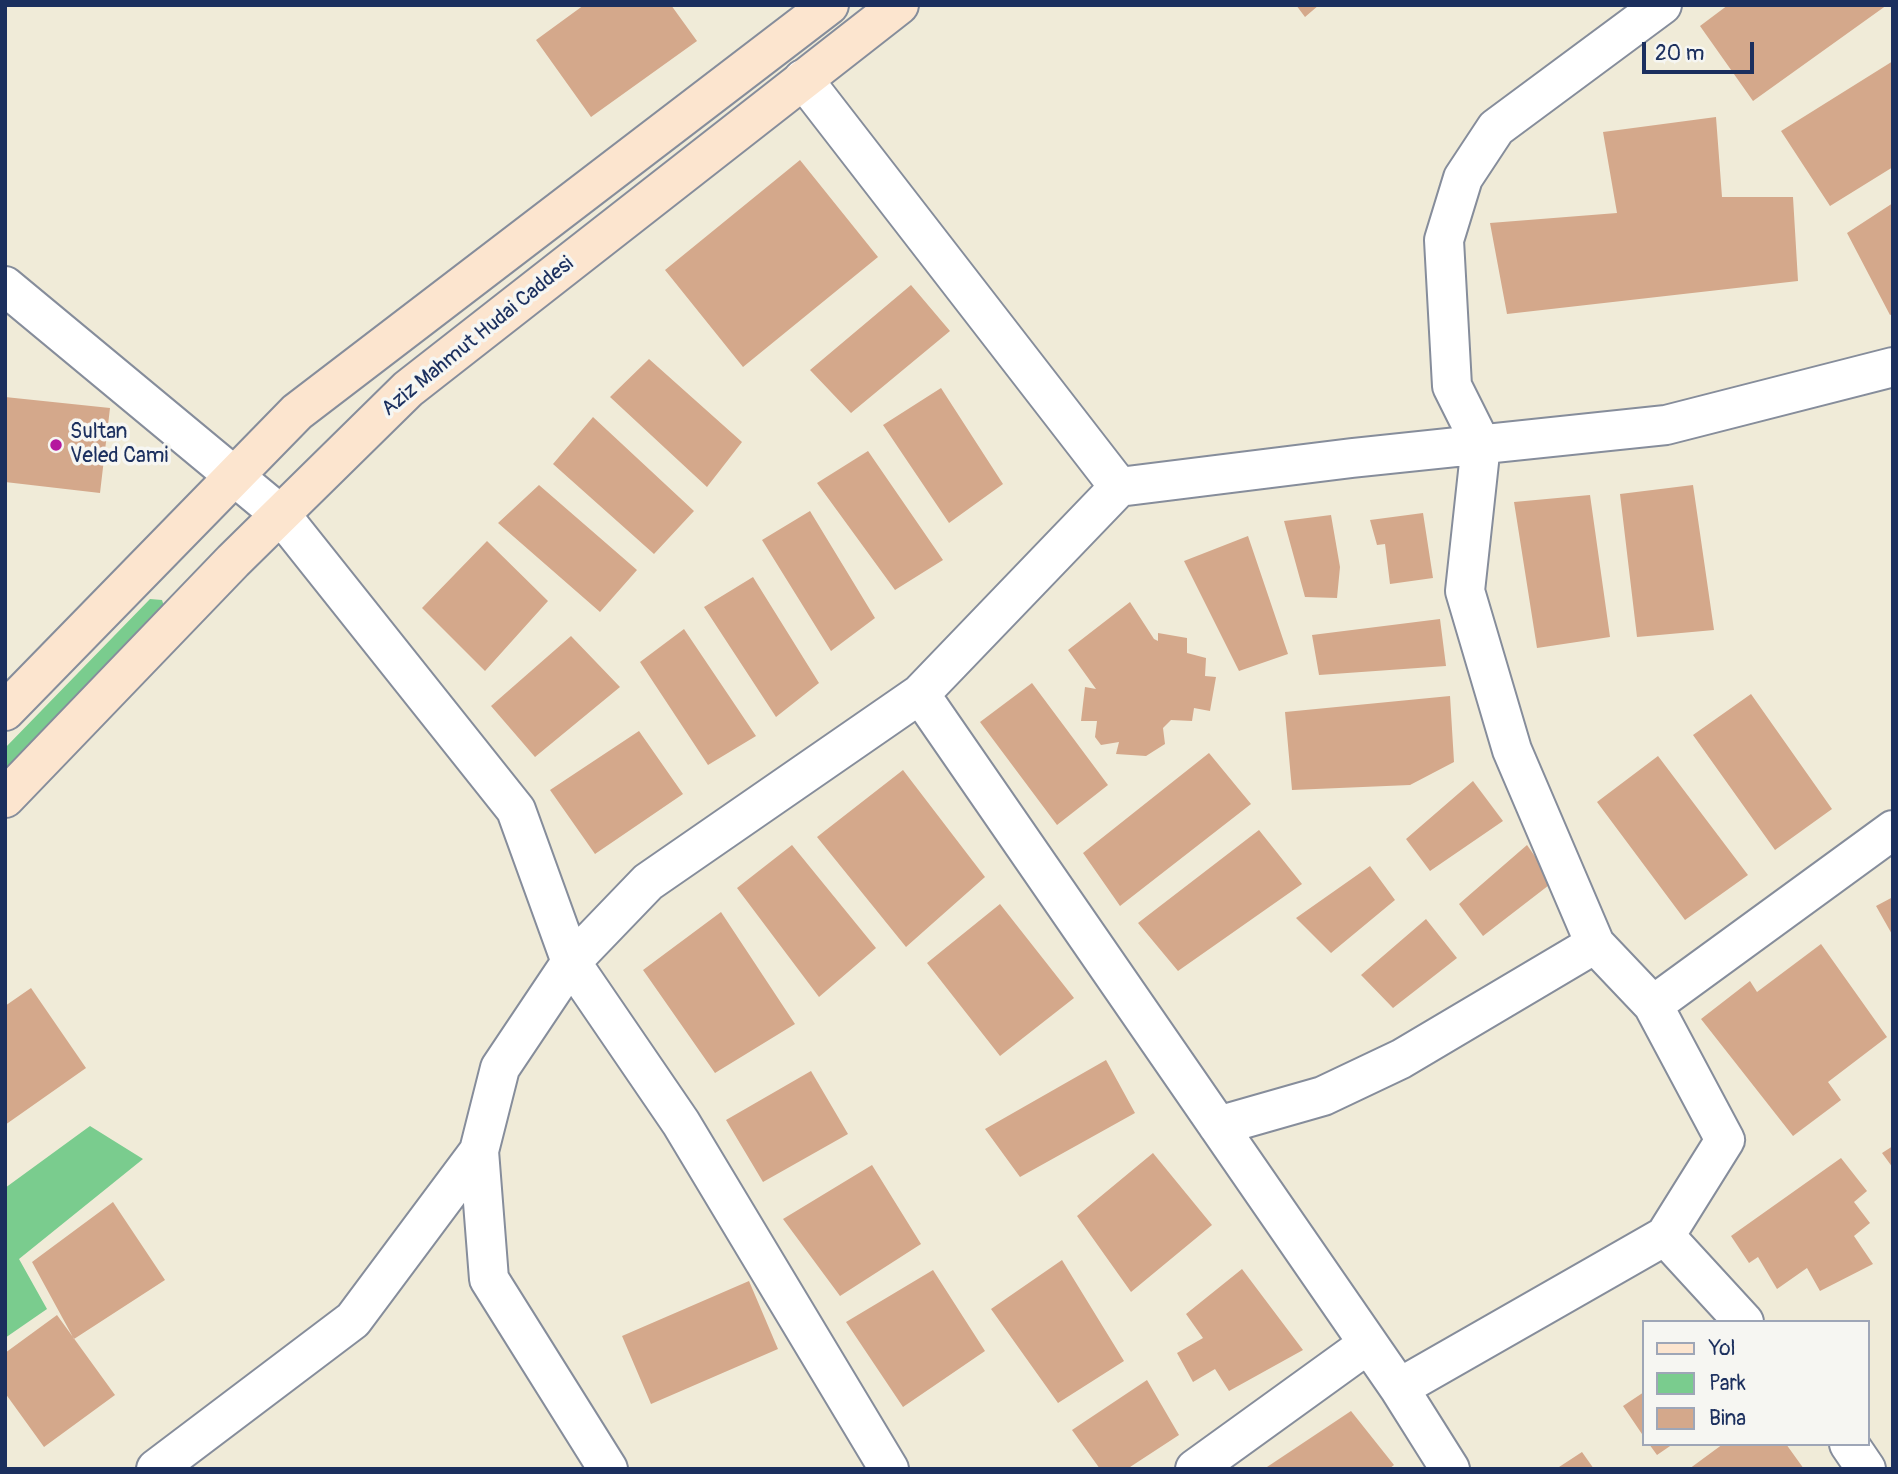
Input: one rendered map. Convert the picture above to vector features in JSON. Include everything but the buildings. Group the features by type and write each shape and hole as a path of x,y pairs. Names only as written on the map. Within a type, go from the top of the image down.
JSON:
{"street":[{"name":"Aziz Mahmut Hudai Caddesi","path":"5,798 281,514 408,389 899,5"},
{"path":"1399,1388 1665,1236 1725,1140 1653,1006 1595,944 1512,750 1465,591 1481,444 1452,386 1444,240 1463,178 1496,128 1661,5"},
{"path":"5,710 297,412 810,11"},
{"path":"803,79 1119,487"},
{"path":"5,286 281,514 516,810 571,962 681,1123 889,1469"},
{"path":"608,1469 489,1279 480,1152 500,1068 571,962 648,882 920,694 1119,487 1352,458 1666,425 1893,367"},
{"path":"920,694 1399,1388 1450,1469"},
{"path":"1653,1006 1893,830"},
{"path":"1218,1126 1323,1096 1401,1059 1595,944"},
{"path":"173,1464 353,1320 480,1152"},
{"path":"1665,1236 1742,1320"},
{"path":"1195,1469 1368,1344"},
{"path":"1850,1446 1866,1469"}],"green space":[{"path":"150,599 162,600 164,606 5,769 5,748"},
{"path":"90,1126 143,1159 19,1259 47,1309 5,1338 5,1188"}],"place":[{"name":"Sultan Veled Cami","path":"56,445"}]}
